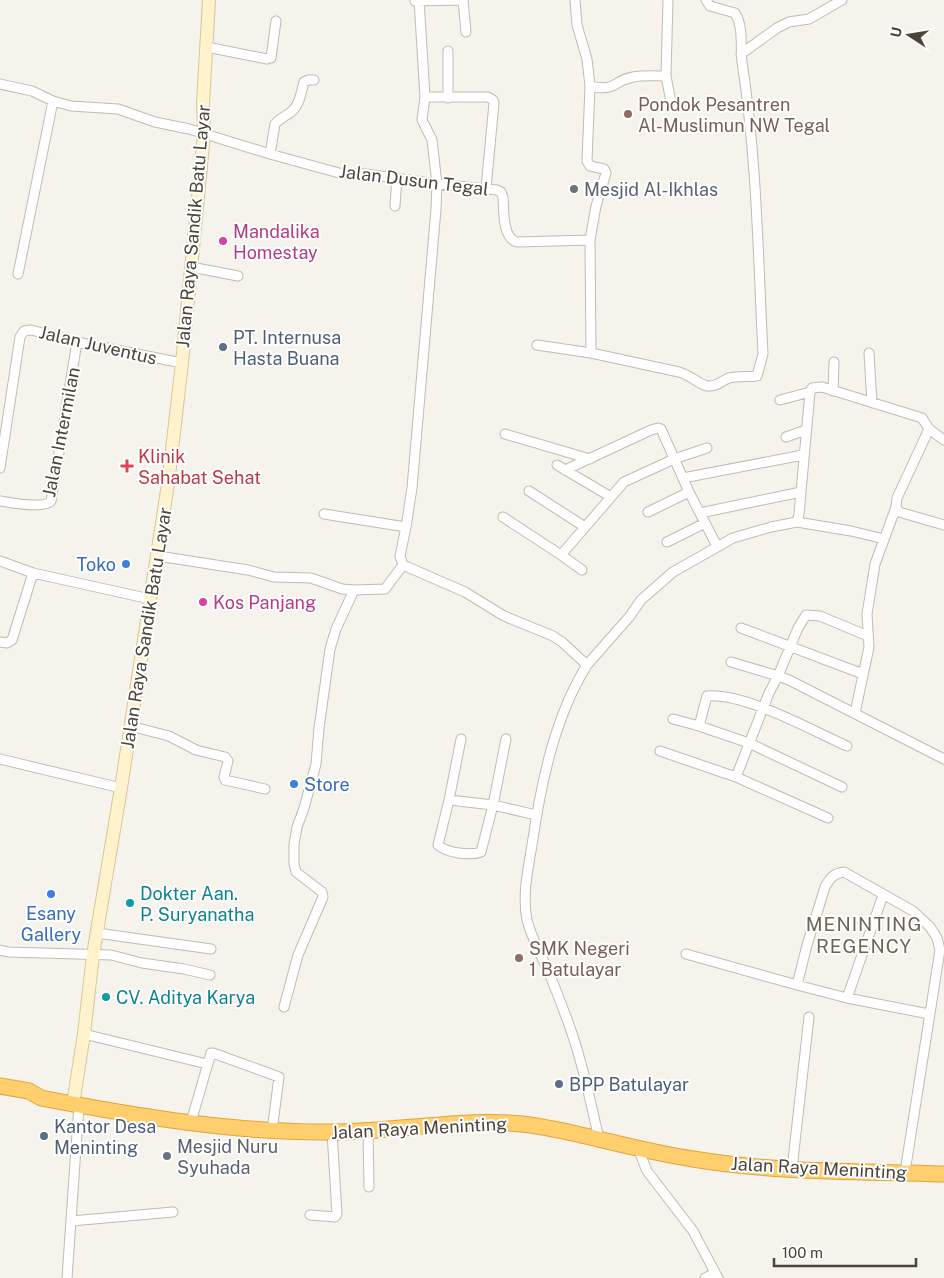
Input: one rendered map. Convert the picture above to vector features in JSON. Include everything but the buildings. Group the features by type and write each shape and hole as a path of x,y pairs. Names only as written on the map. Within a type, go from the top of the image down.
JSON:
{"highway":[{"name":"Jalan Raya Meninting","path":"0,1086 29,1091 41,1098"},
{"name":"Jalan Raya Meninting","path":"0,1095 27,1099 41,1098 133,1115 272,1131 332,1132 437,1124 511,1123 539,1126 638,1148 731,1165 792,1170 944,1174"}],"main road":[{"name":"Jalan Raya Sandik Batu Layar","path":"76,1105 93,955 168,484 182,363 204,134 203,104 209,0"}],"street":[{"path":"466,32 462,0 417,1 425,97 423,123 432,138 437,184 436,215 413,468 406,527 400,556 403,565 465,592 504,616 553,636 587,665"},
{"path":"575,0 577,26 587,59 590,86 586,160 590,166 604,169 606,173 596,206 590,240 591,353"},
{"path":"668,0 666,76 672,104 678,107"},
{"path":"537,345 591,353 679,372 700,383 711,386 731,378 758,375 763,354 756,192 750,110 741,54 740,28 735,13 710,6 706,0"},
{"path":"741,54 777,28 789,22 807,20 842,0"},
{"path":"207,47 267,59 271,58 276,21"},
{"path":"448,51 448,98"},
{"path":"590,86 605,89 614,87 626,79 666,76"},
{"path":"270,154 278,120 293,111 297,105 304,82 314,80"},
{"name":"Jalan Dusun Tegal","path":"0,84 32,91 53,101 80,108 118,109 155,122 189,129 339,173 366,174 497,190 501,193 507,233 509,238 514,241 590,240"},
{"path":"425,97 489,97 493,100 486,188"},
{"path":"18,274 53,101"},
{"path":"395,206 397,178"},
{"path":"191,267 238,276"},
{"name":"Jalan Juventus","path":"1,454 20,339 23,332 29,329 78,342 182,363"},
{"name":"Jalan Intermilan","path":"0,501 47,505 51,501 78,342"},
{"path":"868,353 872,403"},
{"path":"833,391 834,362"},
{"path":"796,522 801,492 810,392 812,388 822,386 922,418 929,429 944,440"},
{"path":"780,400 810,392"},
{"path":"565,470 658,428 662,429 689,492 717,546"},
{"path":"855,713 869,647 867,614 875,564 896,507 897,498 929,429"},
{"path":"786,437 806,430"},
{"path":"505,434 590,459"},
{"path":"561,555 624,482 674,459 707,448"},
{"path":"0,468 1,454"},
{"path":"683,478 803,455"},
{"path":"557,466 611,497"},
{"path":"529,491 585,526"},
{"path":"648,512 689,492"},
{"path":"700,513 801,492"},
{"path":"896,507 899,512 944,525"},
{"path":"324,514 406,527"},
{"path":"503,517 582,570"},
{"path":"600,1139 575,1042 548,971 530,932 527,919 525,886 536,816 558,731 571,695 587,665 648,594 673,572 717,546 748,533 796,522 851,531 884,539"},
{"path":"667,542 705,523"},
{"path":"158,556 248,570 274,577 311,578 342,589 354,590 385,589 403,565"},
{"path":"0,561 33,573 150,599"},
{"path":"0,642 7,643 12,640 33,573"},
{"path":"284,1007 301,947 322,897 322,892 296,872 294,844 297,827 316,764 330,649 336,629 354,590"},
{"path":"736,777 763,708 798,628 806,615 820,616 868,636"},
{"path":"741,628 863,674"},
{"path":"730,662 789,680 944,759"},
{"path":"699,726 707,696 720,695 763,708 847,746"},
{"path":"673,719 749,743 842,787"},
{"path":"130,726 169,736 190,747 224,757 228,762 225,780 265,789"},
{"path":"461,739 450,800 438,845 442,849 474,854 481,852 493,805 506,739"},
{"path":"660,751 736,777 828,818"},
{"path":"0,759 121,788"},
{"path":"450,800 493,805 536,816"},
{"path":"797,986 806,945 825,887 830,878 836,873 844,872 913,911 930,927 937,938 940,950 905,1172"},
{"path":"847,998 883,895"},
{"path":"97,933 211,949"},
{"path":"0,950 8,952 111,955 142,963 210,975"},
{"path":"686,954 797,986 929,1014"},
{"path":"792,1170 809,1017"},
{"path":"84,1034 207,1064"},
{"path":"191,1122 211,1053 278,1077 272,1131"},
{"path":"67,1278 76,1105"},
{"path":"368,1130 369,1188"},
{"path":"310,1215 334,1217 337,1214 332,1132"},
{"path":"638,1148 646,1171 693,1231 716,1275 704,1278"},
{"path":"71,1221 173,1212"}],"place":[{"name":"Pondok Pesantren Al-Muslimun NW Tegal","path":"628,114"},
{"name":"Mesjid Al-Ikhlas","path":"574,189"},
{"name":"Mandalika Homestay","path":"223,241"},
{"name":"PT. Internusa Hasta Buana","path":"223,347"},
{"name":"Klinik Sahabat Sehat","path":"127,466"},
{"name":"Toko","path":"126,564"},
{"name":"Kos Panjang","path":"203,602"},
{"name":"Store","path":"294,784"},
{"name":"Esany Gallery","path":"51,894"},
{"name":"Dokter Aan. P. Suryanatha","path":"130,903"},
{"name":"SMK Negeri 1 Batulayar","path":"519,958"},
{"name":"CV. Aditya Karya","path":"106,997"},
{"name":"BPP Batulayar","path":"559,1084"},
{"name":"Kantor Desa Meninting","path":"44,1136"},
{"name":"Mesjid Nuru Syuhada","path":"167,1156"}],"district":[{"name":"MENINTING REGENCY","path":"864,935"}]}
